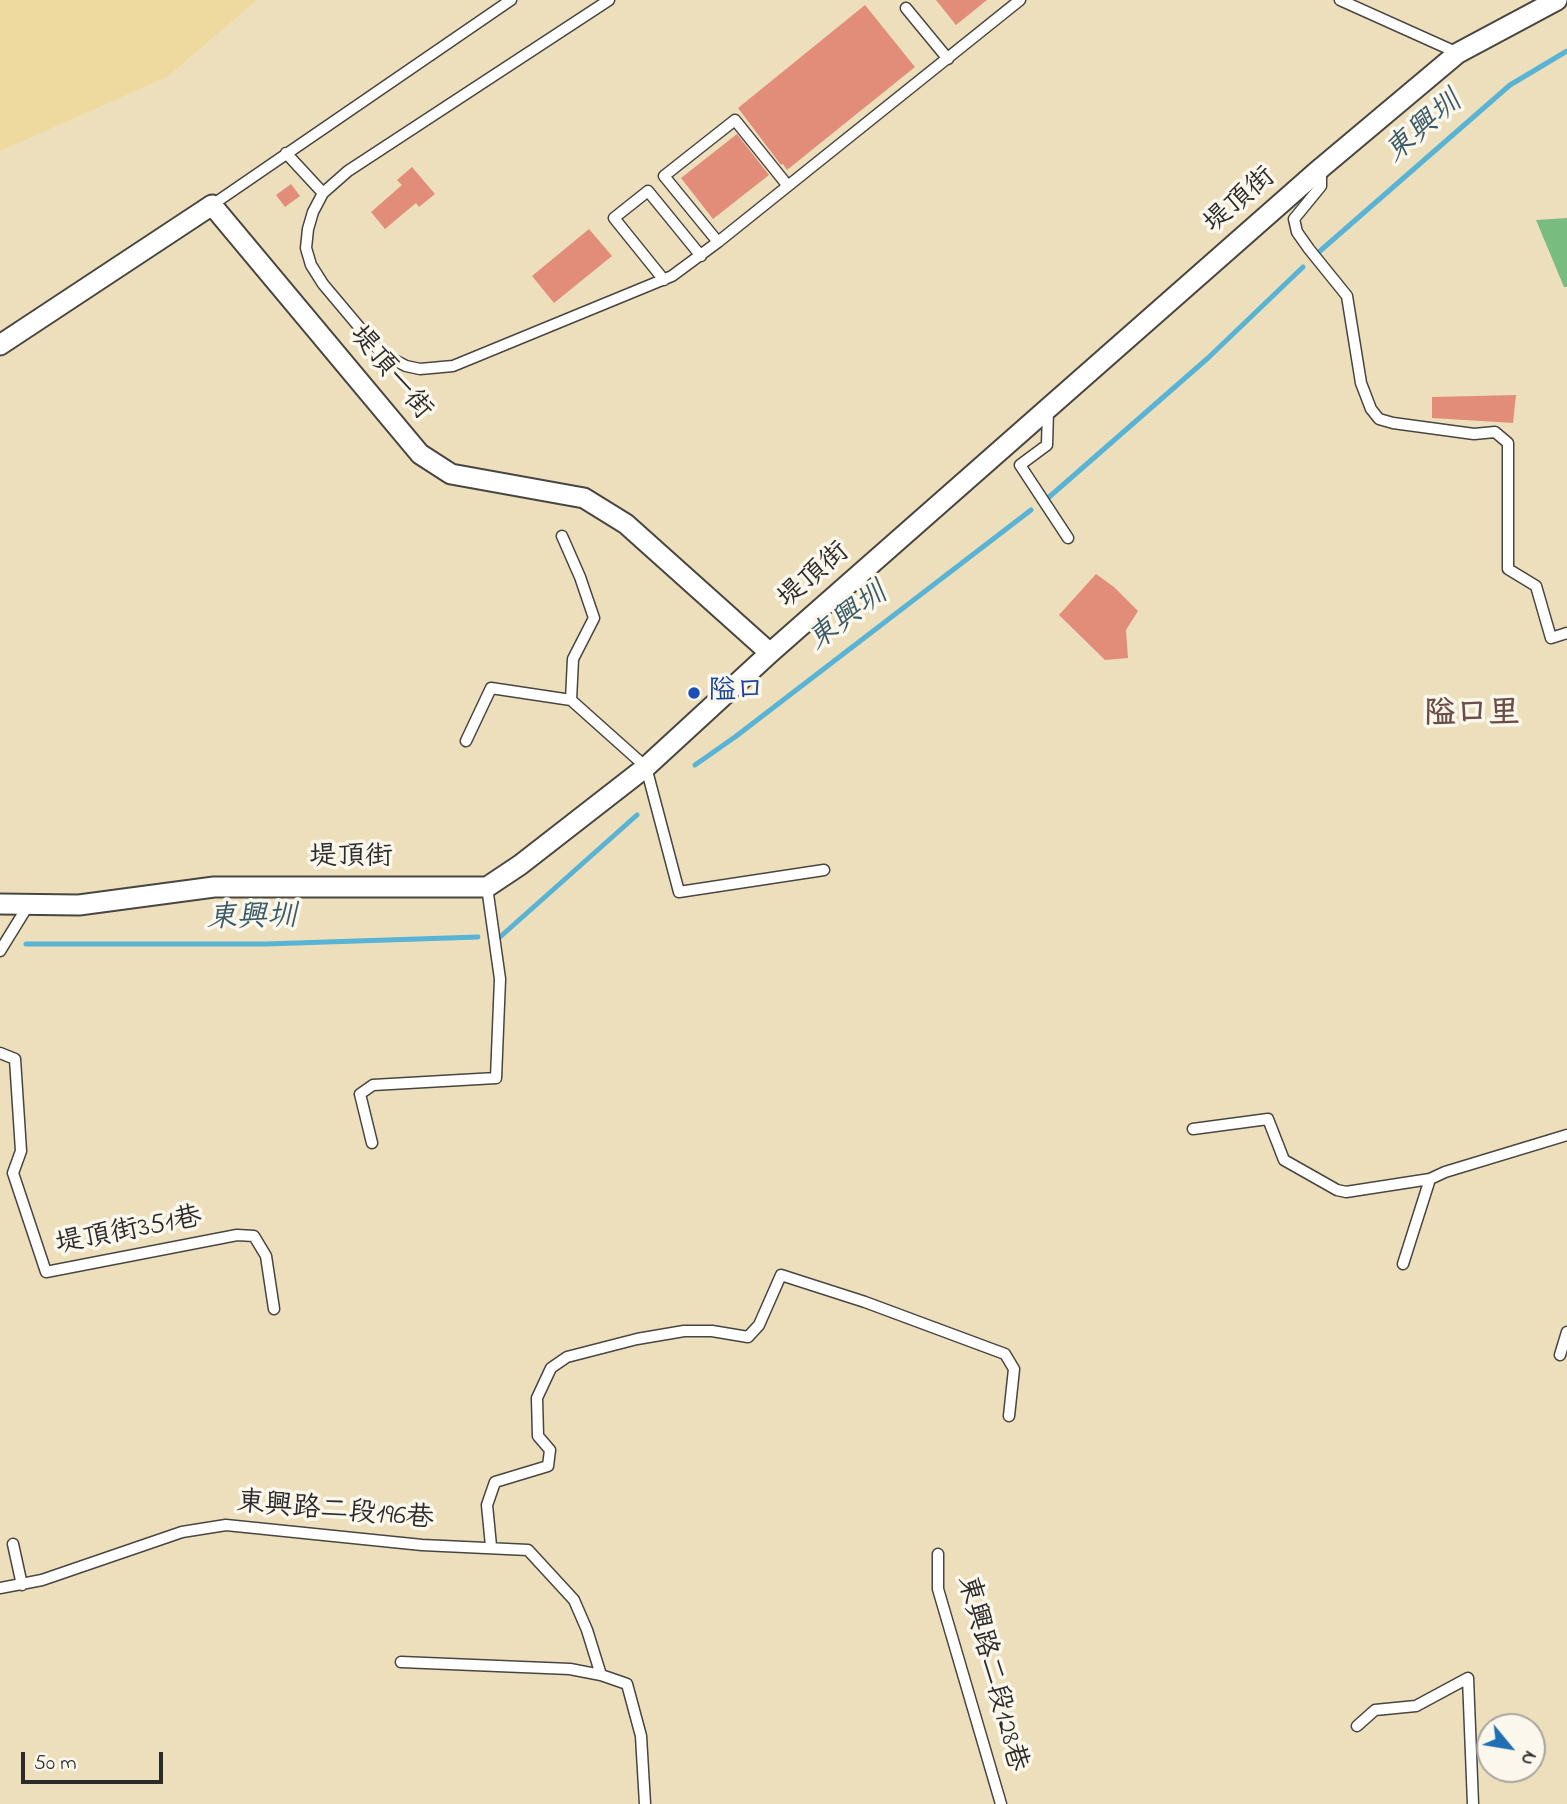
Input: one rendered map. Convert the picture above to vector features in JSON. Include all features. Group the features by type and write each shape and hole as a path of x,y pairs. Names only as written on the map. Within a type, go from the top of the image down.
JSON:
{"street":[{"name":"堤頂街","path":"0,904 79,905 214,887 487,887 646,767 770,653 1321,169 1458,53 1557,0"},
{"path":"0,345 212,205"},
{"name":"堤頂一街","path":"212,205 420,454 451,474 584,498 626,524 770,653"}],"lane":[{"path":"212,205 511,0"},
{"path":"609,0 348,171 323,193 308,229 306,248 311,265 323,284 381,353 406,366 420,369 453,366 681,271 1020,0"},
{"path":"1340,0 1458,53"},
{"path":"906,8 948,59"},
{"path":"718,242 664,176 735,120 788,186"},
{"path":"286,153 323,193"},
{"path":"1321,169 1321,186 1294,219 1297,232 1347,296 1361,383 1371,409 1379,419 1393,424 1474,434 1495,432 1508,443 1508,569 1536,586 1551,638 1567,633"},
{"path":"664,280 614,218 648,191 701,256"},
{"path":"1048,410 1047,445 1020,465 1068,538"},
{"path":"562,536 594,618 573,659 571,700"},
{"path":"466,741 491,688 571,700 646,767 679,892 824,870"},
{"path":"372,1143 360,1094 373,1085 496,1078 500,979 487,887"},
{"path":"0,951 29,904"},
{"name":"堤頂街351巷","path":"0,1053 15,1059 21,1151 13,1173 46,1272 237,1235 254,1236 266,1256 274,1309"},
{"path":"1193,1129 1268,1119 1284,1160 1337,1190 1346,1192 1430,1179 1567,1135"},
{"path":"1403,1264 1430,1179"},
{"path":"491,1546 487,1505 495,1482 548,1466 550,1450 538,1436 537,1398 551,1368 567,1357 637,1339 684,1331 712,1331 748,1337 759,1325 781,1275 865,1302 1005,1354 1014,1369 1009,1416"},
{"path":"1560,1355 1567,1332"},
{"name":"東興路二段196巷","path":"0,1588 41,1580 182,1532 226,1525 422,1545 491,1546 528,1550 574,1600 601,1675"},
{"path":"13,1544 22,1585"},
{"name":"東興路二段128巷","path":"939,1555 938,1589 1001,1804"},
{"path":"401,1662 570,1669 627,1684 640,1736 645,1804"},
{"path":"1357,1726 1375,1710 1416,1706 1468,1678 1473,1804"}],"green space":[{"path":"1567,218 1567,287 1564,287 1536,220"}],"sand":[{"path":"0,0 257,0 167,77 0,151"}],"building":[{"path":"936,0 987,0 956,25"},
{"path":"865,5 915,67 787,170 738,108"},
{"path":"737,134 769,175 713,219 681,178"},
{"path":"412,167 435,194 419,207 416,203 385,229 371,212 402,185 397,180"},
{"path":"291,184 300,196 285,207 276,195"},
{"path":"589,229 612,256 554,303 532,276"},
{"path":"1516,395 1513,423 1432,418 1432,397"},
{"path":"1096,574 1114,587 1138,611 1126,630 1128,658 1105,660 1059,615"}],"waterway":[{"name":"東興圳","path":"1320,251 1510,85 1567,51"},
{"name":"東興圳","path":"1048,498 1208,358 1303,267"},
{"name":"東興圳","path":"695,765 1031,510"},
{"name":"東興圳","path":"500,937 637,815"},
{"name":"東興圳","path":"26,944 266,944 478,937"}],"place":[{"name":"隘口","path":"694,693"}],"district":[{"name":"隘口里","path":"1472,717"}]}
